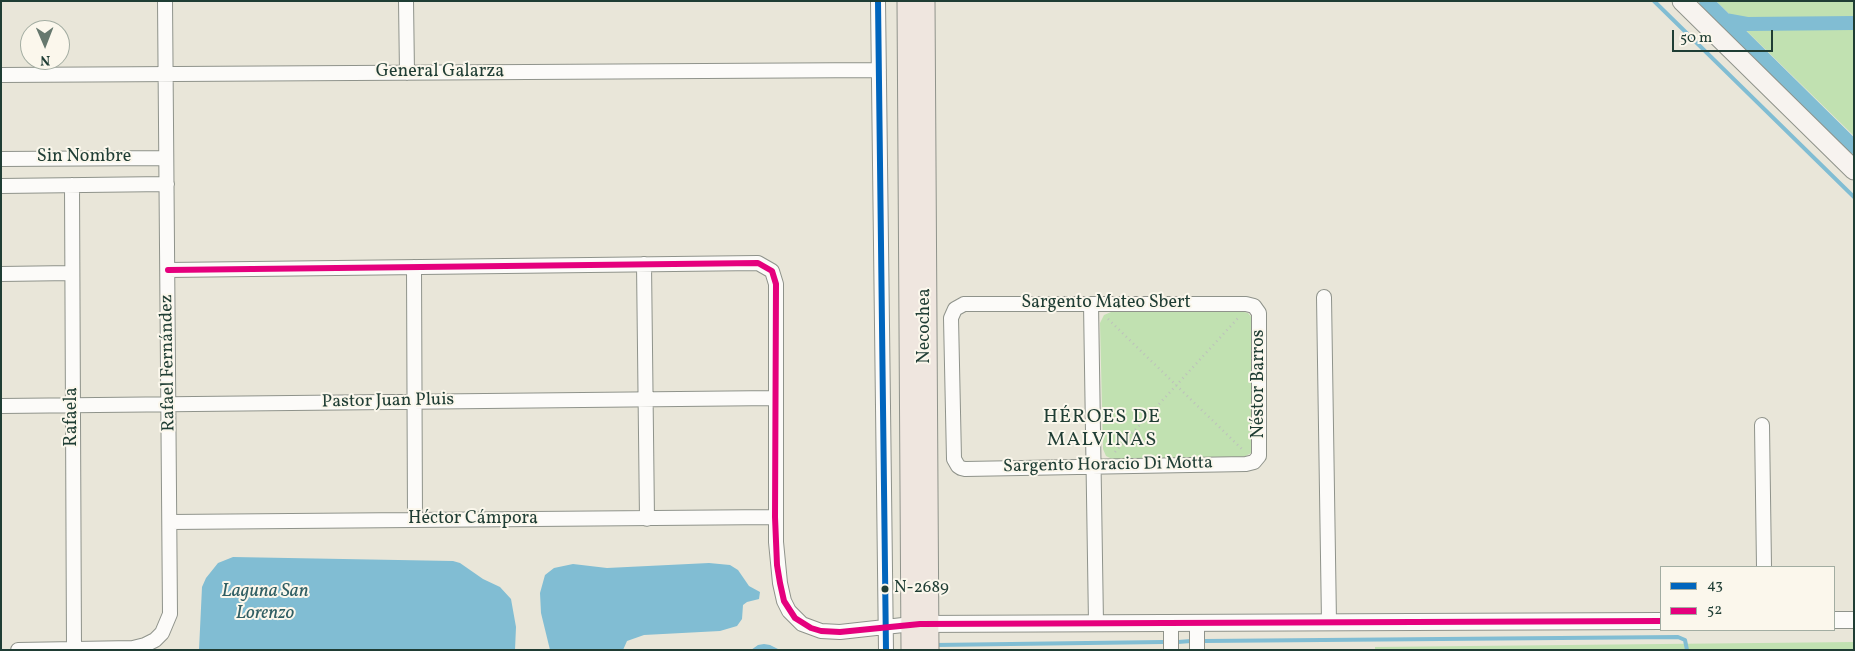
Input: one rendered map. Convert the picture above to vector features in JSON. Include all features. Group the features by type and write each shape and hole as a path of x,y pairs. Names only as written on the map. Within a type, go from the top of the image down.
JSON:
{"main road":[{"name":"Necochea","path":"908,1 920,624 928,650"},
{"name":"Necochea","path":"912,650 920,624 924,1"},
{"path":"1682,1 1854,170"}],"street":[{"name":"Rafael Fernández","path":"162,650 162,633 168,624 171,604 165,1"},
{"path":"406,1 407,73"},
{"path":"878,1 886,650"},
{"name":"General Galarza","path":"1,75 879,70"},
{"name":"Sin Nombre","path":"1,159 166,158"},
{"path":"1,186 167,184"},
{"name":"Rafaela","path":"72,185 74,649"},
{"path":"168,270 758,263 772,271 776,284 775,517 777,565 782,593 789,611 795,618 811,628 821,631 840,632 920,624 1660,621"},
{"path":"644,264 647,518"},
{"path":"414,267 415,520"},
{"path":"1,274 72,273"},
{"path":"1324,297 1329,622"},
{"name":"Sargento Mateo Sbert","path":"958,466 954,454 952,315 955,309 964,304 1250,304 1257,309"},
{"path":"1091,304 1096,623"},
{"name":"Néstor Barros","path":"1257,309 1259,317 1260,452 1257,459"},
{"name":"Pastor Juan Pluis","path":"1,406 776,398"},
{"path":"1762,425 1764,566"},
{"name":"Sargento Horacio Di Motta","path":"958,466 965,469 1246,464 1257,459"},
{"name":"Héctor Cámpora","path":"170,522 775,517"},
{"path":"1835,620 1854,620"},
{"path":"1171,623 1171,650"},
{"path":"1196,650 1197,623"},
{"path":"18,650 133,648 145,646 162,633"}],"path":[{"path":"1105,322 1112,316"},
{"path":"1230,316 1240,316"},
{"path":"1240,316 1243,320"},
{"path":"1115,452 1240,316"},
{"path":"1108,319 1244,451"},
{"path":"1239,454 1248,446"},
{"path":"1108,448 1122,456"}],"green space":[{"path":"1716,1 1854,1 1854,136"},
{"path":"1240,311 1248,313 1253,319 1253,449 1251,453 1244,457 1114,460 1106,456 1103,449 1100,323 1104,315 1111,312"},
{"path":"1854,642 1854,650 1375,650 1375,647"}],"water":[{"name":"Laguna San Lorenzo","path":"233,557 453,561 460,563 483,579 500,587 511,599 516,627 515,650 199,650 202,587 206,578 218,563"},
{"path":"709,563 730,565 738,570 749,586 760,592 759,599 743,605 742,619 737,626 720,631 644,635 627,641 623,650 550,650 541,613 540,593 545,575 554,568 573,564 607,568"},
{"path":"764,644 780,650 751,650 758,645"}],"waterway":[{"path":"1654,1 1854,197"},
{"path":"1706,1 1854,147"},
{"path":"1725,20 1747,24 1854,23"},
{"path":"1204,641 1678,637 1685,640 1687,650"},
{"path":"1178,642 1191,641"},
{"path":"935,645 1163,642"}],"transit line":[{"name":"43","path":"878,1 886,650"},
{"name":"52","path":"168,270 758,263 772,271 776,284 775,517 777,565 780,583 784,601 795,618 811,628 821,631 840,632 920,624 1660,621"}],"place":[{"name":"N-2689","path":"885,589"}],"district":[{"name":"HÉROES DE MALVINAS","path":"1102,430"}]}
